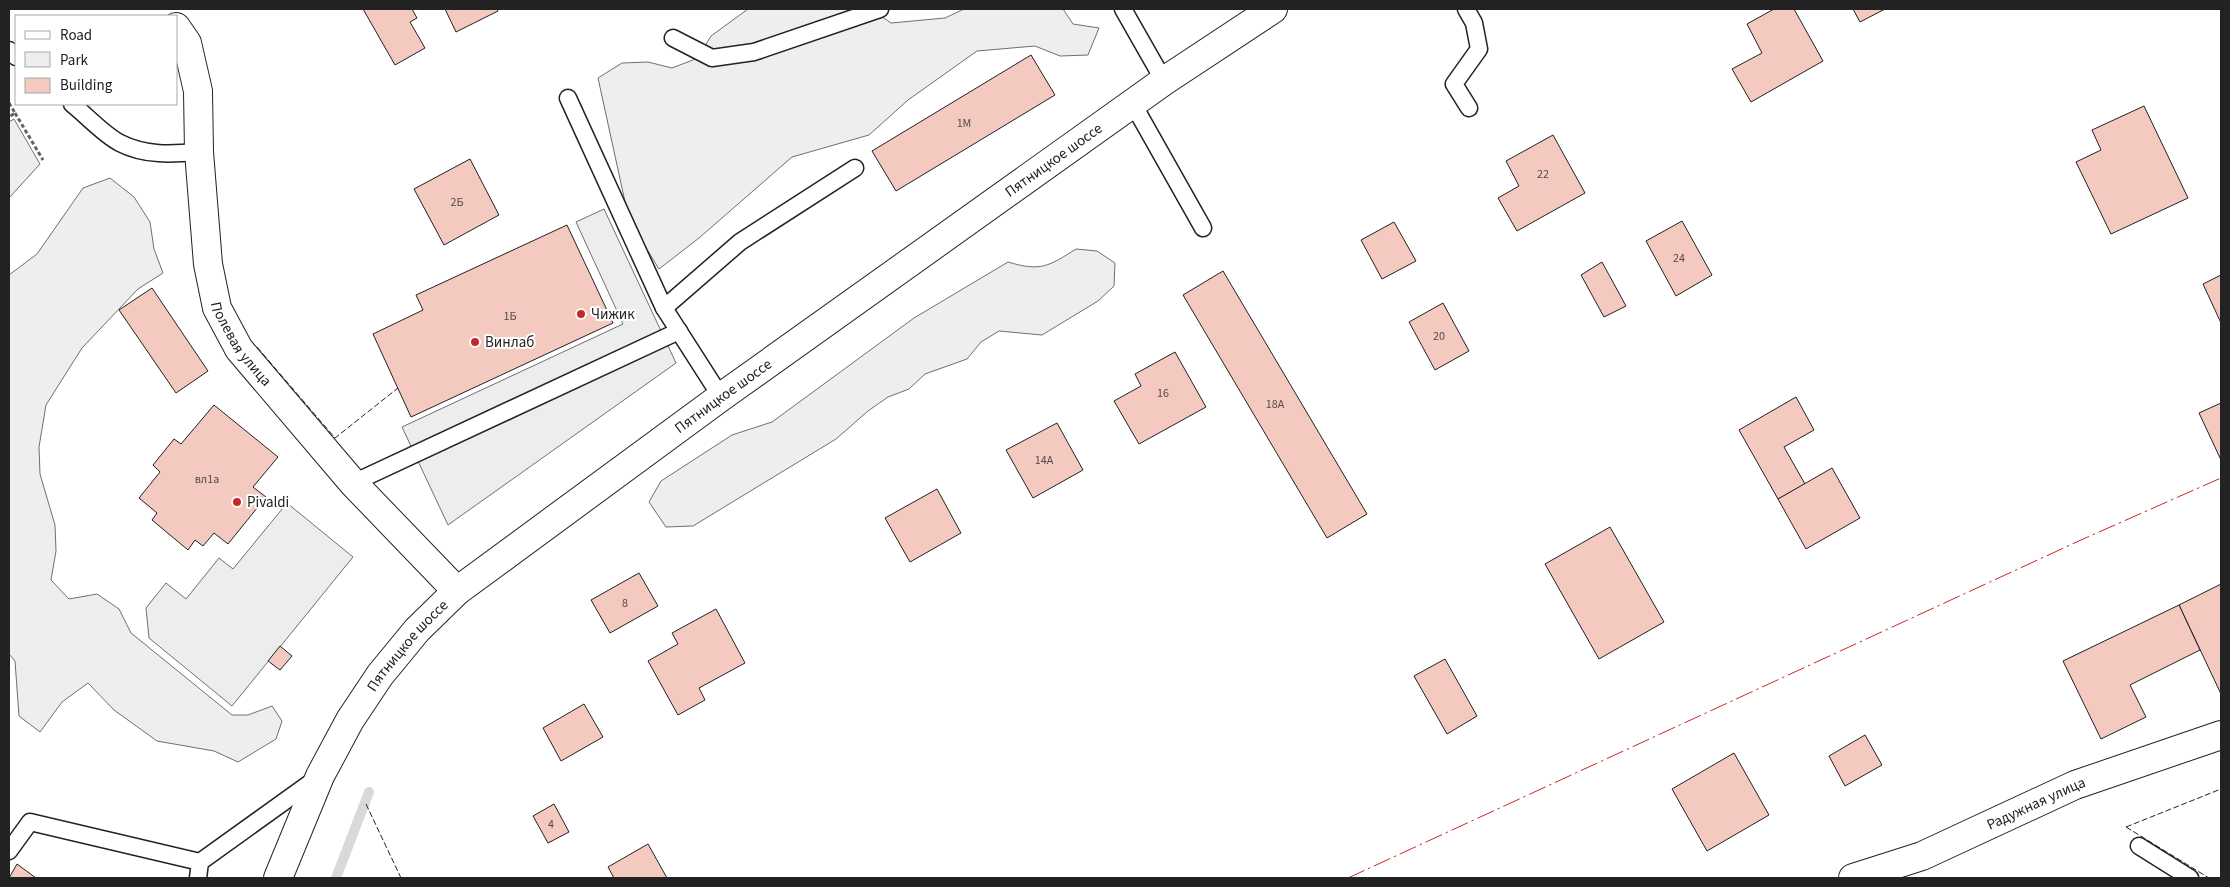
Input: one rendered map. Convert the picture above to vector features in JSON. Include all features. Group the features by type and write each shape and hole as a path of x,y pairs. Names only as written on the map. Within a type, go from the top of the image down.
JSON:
{"main road":[{"name":"Пятницкое шоссе","path":"278,878 320,776 350,720 380,675 417,630 457,591 721,397 1164,82 1273,9"},
{"name":"Полевая улица","path":"178,30 187,43 198,92 199,152 208,264 217,308 239,349 353,483 457,591"},
{"name":"Радужная улица","path":"1853,878 1922,856 2075,785 2221,736"}],"lane":[{"path":"673,38 712,58 721,57 754,52 880,9"},
{"path":"1466,9 1474,23 1479,49 1454,84 1468,108"},
{"path":"1121,10 1164,82"},
{"path":"568,98 664,308 721,397"},
{"path":"1133,104 1203,228"},
{"path":"73,105 119,143 143,152 168,154 199,152"},
{"path":"664,308 740,242 855,168"},
{"path":"353,483 679,331"},
{"path":"9,851 30,822 199,870 320,776"},
{"path":"2139,846 2190,878"}],"path":[{"path":"9,103 43,160"},
{"path":"9,117 15,113"}],"green space":[{"path":"748,9 871,9 891,23 945,18 964,9 1063,9 1073,24 1099,28 1088,55 1060,56 1035,46 977,51 908,100 869,135 792,157 699,238 659,269 629,220 598,78 622,63 648,62 672,68 698,58 711,36"},
{"path":"14,119 40,164 9,198 9,122"},
{"path":"110,178 134,197 150,222 154,249 163,273 138,289 82,348 46,405 39,447 40,474 55,525 56,551 51,580 69,599 97,594 119,609 131,633 232,715 248,715 272,706 282,721 276,739 238,762 214,751 157,741 114,710 88,683 62,702 40,732 19,716 15,661 9,654 9,275 37,254 83,188"},
{"path":"1076,249 1097,251 1115,263 1114,286 1098,301 1042,335 999,331 981,342 967,359 925,374 909,389 888,397 868,411 836,439 693,526 666,527 649,502 661,481 732,435 772,422 914,318 1008,262 1029,267 1044,266 1059,260"}],"shaded area":[{"path":"604,209 676,363 448,525 402,427 623,324 576,222"},
{"path":"287,503 353,557 232,706 149,638 146,608 166,583 186,599 219,558 233,569"}],"building":[{"path":"363,9 412,9 417,18 410,22 425,48 395,65"},
{"path":"445,9 497,9 498,11 456,32"},
{"path":"1774,9 1794,9 1823,61 1751,102 1732,69 1762,53 1747,24"},
{"path":"1853,9 1885,9 1860,22"},
{"path":"1031,55 1055,95 896,191 872,151"},
{"path":"2144,106 2188,198 2111,234 2076,162 2101,150 2092,130"},
{"path":"1553,135 1585,193 1517,231 1498,198 1519,186 1506,161"},
{"path":"470,159 499,215 444,245 414,189"},
{"path":"1682,221 1712,275 1676,296 1646,241"},
{"path":"1394,222 1416,261 1382,279 1361,240"},
{"path":"567,225 613,323 411,417 373,334 423,310 416,295"},
{"path":"1602,262 1626,306 1604,317 1581,275"},
{"path":"1223,271 1367,514 1327,538 1183,295"},
{"path":"2221,275 2221,323 2203,284"},
{"path":"152,288 208,371 176,393 119,310"},
{"path":"1443,303 1469,351 1435,370 1409,322"},
{"path":"1175,352 1206,407 1139,444 1114,401 1141,386 1135,374"},
{"path":"1796,397 1814,430 1784,447 1805,484 1778,499 1739,430"},
{"path":"2221,403 2221,460 2199,413"},
{"path":"214,405 278,457 253,487 266,497 228,544 214,533 203,546 195,540 188,550 152,520 157,513 139,498 160,472 153,465 174,439 181,444"},
{"path":"1057,423 1083,470 1033,498 1006,450"},
{"path":"1832,468 1860,518 1806,549 1778,499"},
{"path":"937,489 961,533 910,562 885,518"},
{"path":"1610,527 1664,622 1599,659 1545,564"},
{"path":"639,573 658,606 610,633 591,600"},
{"path":"2221,584 2221,694 2179,605"},
{"path":"2179,605 2200,650 2130,685 2146,717 2101,739 2063,661"},
{"path":"716,609 745,663 699,688 705,700 678,715 648,661 678,644 672,633"},
{"path":"280,646 292,656 280,670 268,661"},
{"path":"1445,659 1477,716 1447,734 1414,676"},
{"path":"584,704 603,737 561,761 543,728"},
{"path":"1865,735 1882,765 1845,786 1829,756"},
{"path":"1734,753 1769,815 1707,851 1672,789"},
{"path":"554,804 569,832 548,843 533,816"},
{"path":"648,844 667,878 614,878 608,867"},
{"path":"17,864 36,878 9,878"}],"waterway":[{"path":"336,878 369,792"}],"fence":[{"path":"257,347 335,438 398,388"},
{"path":"2126,827 2221,789"},
{"path":"366,804 401,878"},
{"path":"2126,827 2209,878"}],"power":[{"path":"1348,878 2081,540 2221,478"}],"place":[{"name":"Чижик","path":"581,314"},
{"name":"Винлаб","path":"475,342"},
{"name":"Pivaldi","path":"237,502"}]}
